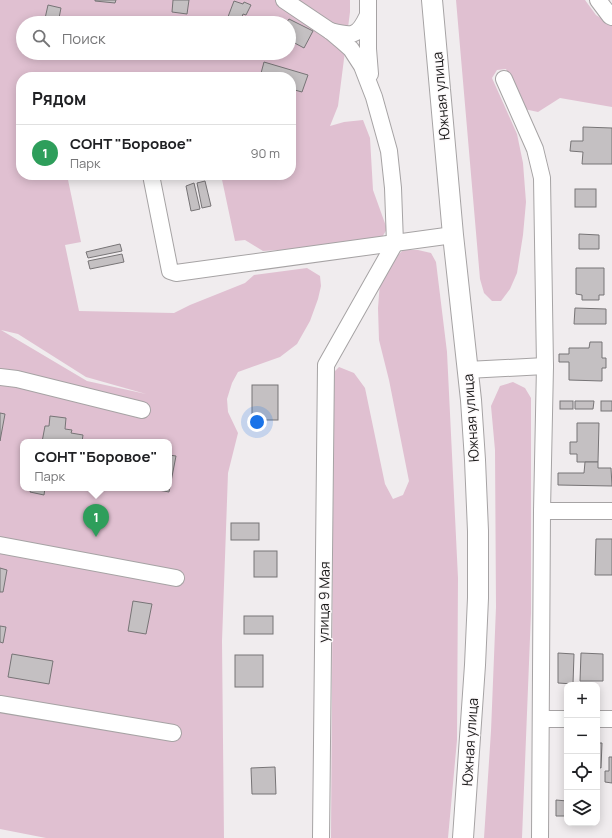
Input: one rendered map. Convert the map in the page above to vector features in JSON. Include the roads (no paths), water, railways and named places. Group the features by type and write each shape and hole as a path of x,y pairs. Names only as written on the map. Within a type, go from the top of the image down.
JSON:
{"main road":[{"name":"Южная улица","path":"432,0 453,236 470,400 478,531 478,598 475,665 463,838"}],"street":[{"path":"284,0 330,31 351,49 362,66 374,97 389,151 393,188 395,244"},
{"path":"368,0 368,49 374,97"},
{"path":"598,0 612,17"},
{"path":"330,31 350,35 357,33 362,28 367,17"},
{"path":"504,79 535,149 542,178 545,366 542,510 540,838"},
{"path":"152,180 170,271 176,273 453,236"},
{"name":"улица 9 Мая","path":"321,838 326,366 395,244"},
{"path":"467,370 545,366"},
{"path":"0,376 142,410"},
{"path":"542,510 612,511"},
{"path":"0,545 176,578"},
{"path":"0,704 173,733"},
{"path":"541,719 564,719"},
{"path":"600,719 612,719"}],"place":[{"name":"СОНТ \"Боровое\"","path":"96,537"}]}
